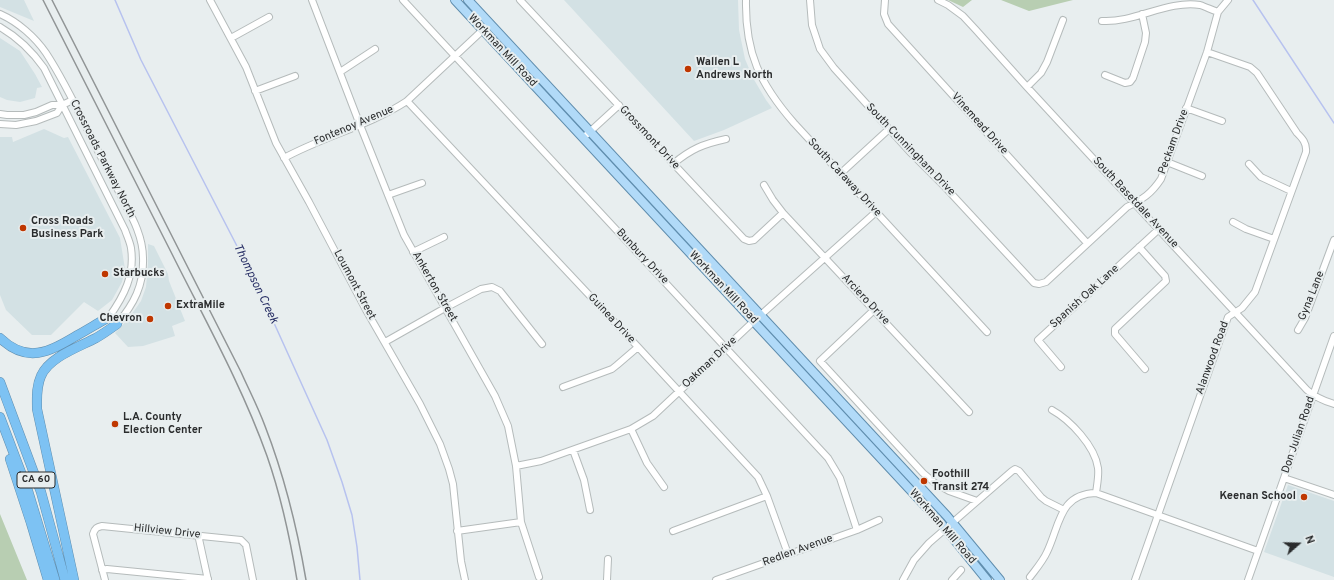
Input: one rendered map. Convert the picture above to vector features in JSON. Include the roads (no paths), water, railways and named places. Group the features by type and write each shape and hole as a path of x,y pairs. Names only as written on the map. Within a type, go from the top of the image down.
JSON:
{"highway":[{"path":"0,338 8,346 15,349 33,353 43,352 57,348 109,317"},
{"path":"74,580 37,409 36,392 41,375 49,364 61,356 98,337 117,324"},
{"name":"CA 60","path":"0,382 41,492 65,580"},
{"path":"0,417 28,491 55,580"},
{"name":"CA 60","path":"0,434 48,580"}],"main road":[{"name":"Workman Mill Road","path":"455,0 945,528 988,580"},
{"name":"Workman Mill Road","path":"468,0 952,522 1000,580"}],"street":[{"name":"Loumont Street","path":"210,0 246,67 270,130 284,158 320,220 385,342 424,411 440,444 449,469 455,499 457,531 465,580"},
{"name":"Ankerton Street","path":"312,0 404,235 495,396 508,426 516,466 521,522 539,577"},
{"name":"Bunbury Drive","path":"403,0 828,458 840,478 857,530"},
{"name":"Grossmont Drive","path":"520,0 744,239 749,241 754,240 783,213"},
{"name":"South Caraway Drive","path":"746,0 746,29 749,46 759,74 766,87 782,109 840,174 987,332"},
{"name":"South Cunningham Drive","path":"810,0 812,25 820,49 834,68 911,153 1034,282 1039,284"},
{"name":"Vinemead Drive","path":"885,0 884,14 888,24 1087,243"},
{"name":"South Basetdale Avenue","path":"938,0 963,16 1313,395 1334,404"},
{"name":"Peckam Drive","path":"1039,284 1046,282 1127,207 1142,199 1155,188 1161,179 1207,52 1218,12 1228,0"},
{"path":"1102,21 1113,22 1177,5 1201,6 1218,12"},
{"name":"Crossroads Parkway North","path":"0,14 24,29 38,43 58,73 138,232 143,257 140,285 136,297 128,312 117,324"},
{"path":"1105,75 1124,83 1130,82 1134,78 1145,42 1146,32 1142,14"},
{"path":"231,38 269,17"},
{"path":"1027,87 1041,73 1047,62 1063,20"},
{"name":"Fontenoy Avenue","path":"284,158 311,144 393,111 407,101 490,23"},
{"name":"Crossroads Parkway North","path":"0,27 24,43 44,68 125,230 131,246 132,261 128,283 121,300 109,317"},
{"path":"14,36 24,29"},
{"path":"340,72 375,49"},
{"name":"Alanwood Road","path":"1135,580 1228,317 1242,308 1255,292 1306,152 1306,146 1303,139 1297,133 1257,73 1250,67 1207,52"},
{"path":"255,90 295,76"},
{"path":"0,114 24,115 72,100"},
{"name":"Guinea Drive","path":"407,101 758,477 767,496 788,554"},
{"path":"0,124 16,125 36,121 57,113 62,104"},
{"path":"583,138 619,105"},
{"path":"1186,108 1222,122"},
{"path":"840,174 889,129"},
{"path":"673,164 686,153 697,147 710,142 726,139"},
{"path":"1167,162 1202,176"},
{"path":"1249,164 1262,177 1291,191"},
{"path":"103,187 114,182"},
{"path":"388,195 422,184"},
{"name":"Arciero Drive","path":"764,185 783,213 969,412"},
{"name":"Oakman Drive","path":"516,466 541,461 631,429 653,416 754,321 876,212"},
{"path":"1233,222 1246,229 1274,239"},
{"name":"Spanish Oak Lane","path":"1062,367 1038,340 1159,229"},
{"path":"413,252 444,237"},
{"name":"Gyna Lane","path":"1298,330 1305,318 1334,240"},
{"path":"1139,248 1166,276 1166,281 1115,329 1115,334 1145,369"},
{"path":"385,342 481,289 492,287 500,291 542,344"},
{"path":"874,310 820,361 923,473 949,491 977,501"},
{"path":"109,317 117,324"},
{"name":"Don Julian Road","path":"1248,580 1334,336"},
{"path":"563,387 612,369 638,347"},
{"path":"1052,410 1062,416 1090,447 1098,467 1096,493"},
{"path":"631,429 647,463 664,487"},
{"path":"573,450 584,480 590,510"},
{"path":"903,580 919,553 945,528 1012,471 1019,471 1041,497 1064,510"},
{"path":"1284,478 1334,495"},
{"path":"1030,577 1047,552 1064,510 1073,498 1087,493 1096,493 1158,514 1258,551"},
{"path":"673,531 767,496"},
{"name":"Redlen Avenue","path":"716,580 857,530 879,520"},
{"path":"457,531 521,522"},
{"name":"Hillview Drive","path":"102,570 93,537 94,529 98,526 241,540 246,545 253,580"},
{"path":"105,580 102,570 107,569 208,579 199,539 200,536"},
{"path":"607,580 608,559"},
{"path":"952,580 961,570"}],"waterway":[{"name":"Thompson Creek","path":"115,0 141,60 255,281 327,440 352,515 360,580"},
{"path":"1253,0 1334,123"}],"railway":[{"path":"43,0 210,328 246,404 267,456 277,486 297,580"},
{"path":"52,0 241,372 259,412 284,482 294,521 306,580"}],"place":[{"name":"Wallen L Andrews North","path":"688,69"},
{"name":"Cross Roads Business Park","path":"23,228"},
{"name":"Starbucks","path":"105,274"},
{"name":"ExtraMile","path":"168,306"},
{"name":"Chevron","path":"150,319"},
{"name":"L.A. County Election Center","path":"115,424"},
{"name":"Foothill Transit 274","path":"924,481"},
{"name":"Keenan School","path":"1304,497"}]}
